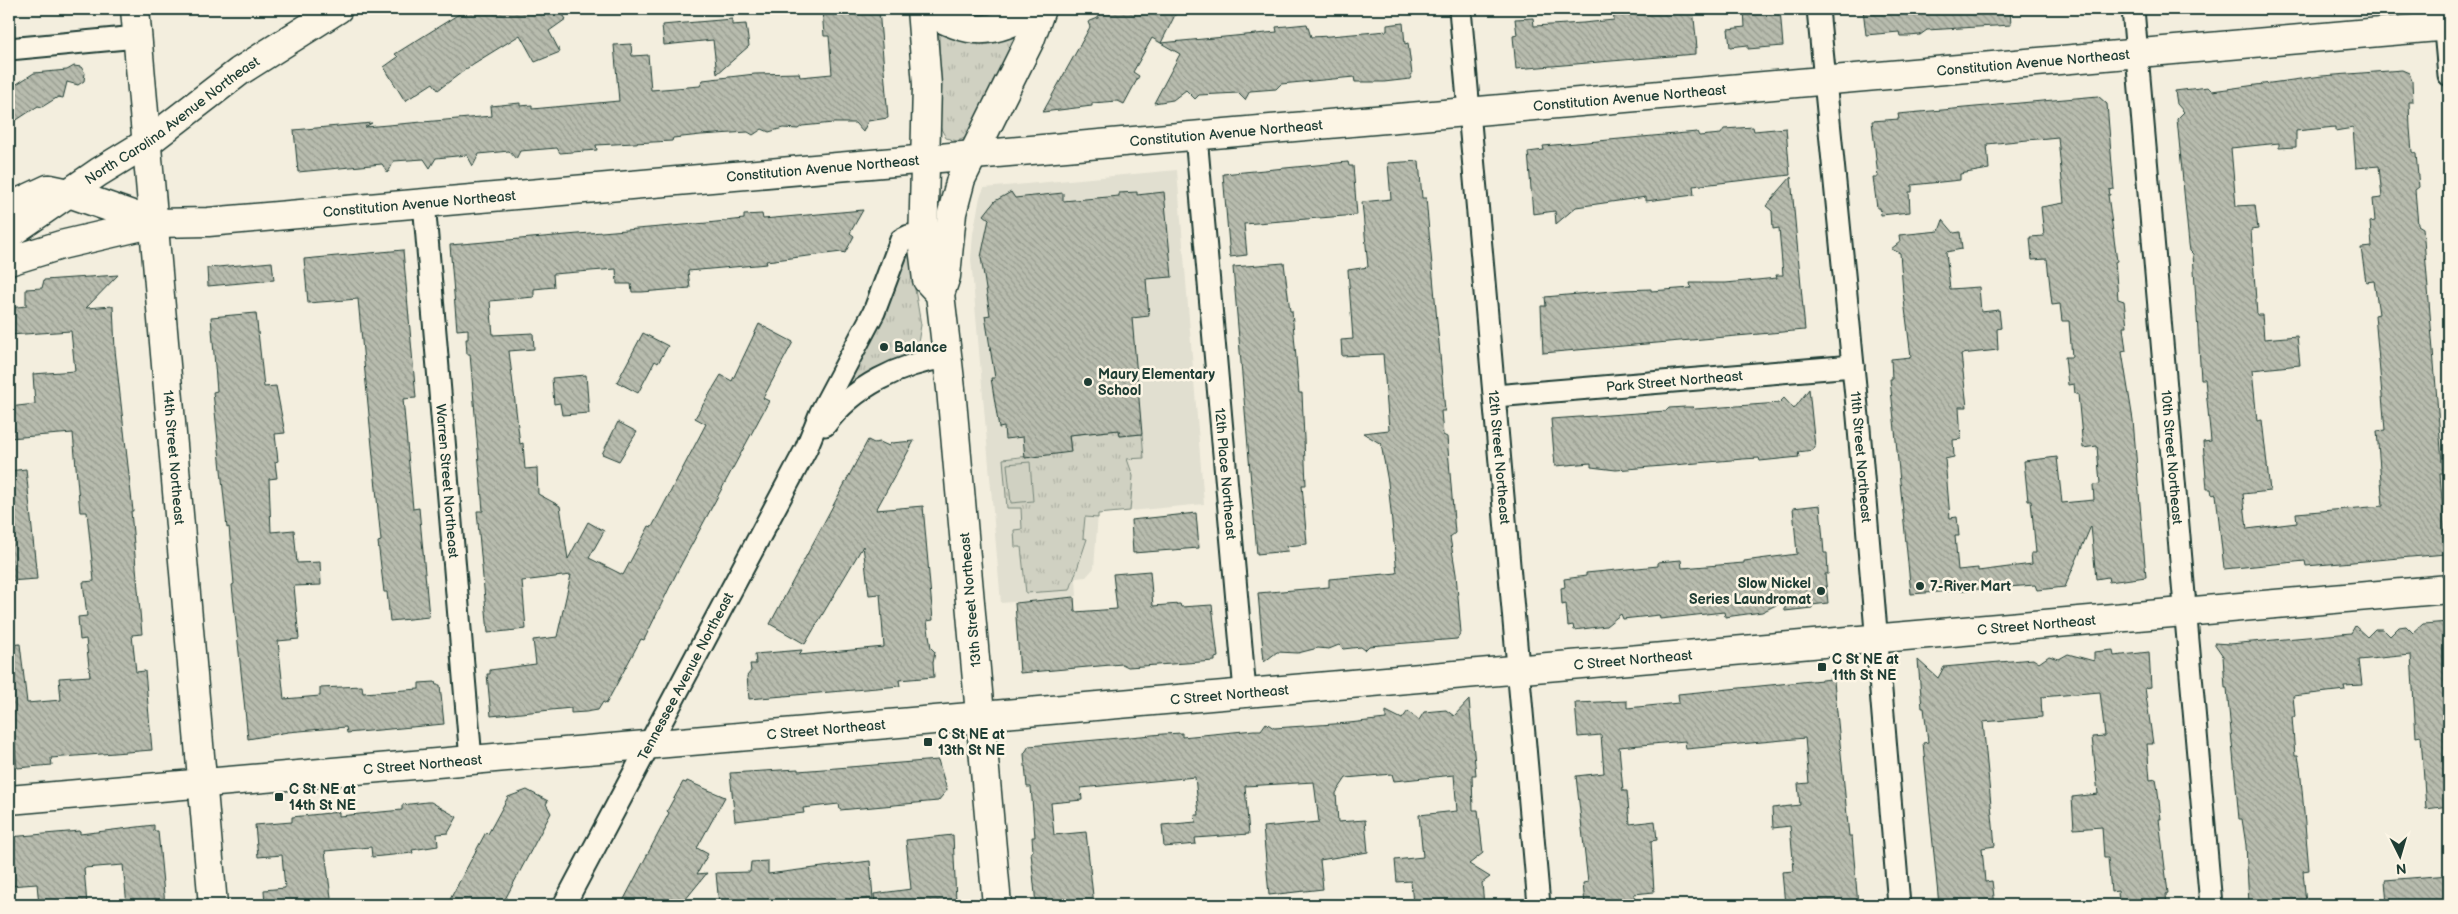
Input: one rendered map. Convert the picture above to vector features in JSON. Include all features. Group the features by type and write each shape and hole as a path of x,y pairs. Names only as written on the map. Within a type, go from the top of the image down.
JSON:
{"main road":[{"name":"14th Street Northeast","path":"134,9 148,142 213,905"},
{"name":"North Carolina Avenue Northeast","path":"9,207 59,191 148,142 240,71 338,9"},
{"path":"922,9 962,26 980,30 1006,25 1038,9"},
{"name":"13th Street Northeast","path":"922,9 927,85 923,234 927,280 940,294"},
{"path":"972,156 1030,40 1041,9"},
{"name":"Constitution Avenue Northeast","path":"9,261 61,245 155,223 208,222 2137,54 2446,21"},
{"name":"13th Street Northeast","path":"972,156 961,179 955,201 946,276 940,294 981,715 997,905"},
{"name":"North Carolina Avenue Northeast","path":"9,234 59,191"},
{"path":"59,191 155,223"},
{"name":"C Street Northeast","path":"9,800 1876,637 2449,589"}],"street":[{"name":"12th Street Northeast","path":"1460,9 1539,905"},
{"name":"11th Street Northeast","path":"1818,9 1853,366 1899,905"},
{"name":"10th Street Northeast","path":"2132,9 2211,905"},
{"path":"2446,21 2449,75"},
{"path":"9,50 137,38"},
{"name":"12th Place Northeast","path":"1196,136 1245,692"},
{"name":"Warren Street Northeast","path":"424,202 472,760"},
{"name":"Tennessee Avenue Northeast","path":"564,905 647,745 806,449 821,412 874,312 901,240 909,236 923,234"},
{"name":"Tennessee Avenue Northeast","path":"806,449 833,413 852,396 912,364 947,357"},
{"name":"Park Street Northeast","path":"1495,396 1853,366"}],"shaded area":[{"name":"Maury Elementary School","path":"1177,170 1204,504 1098,514 1094,568 1086,577 1076,578 1077,596 1001,603 971,259 973,234 980,197 984,188"}],"green space":[{"path":"1020,31 968,137 957,141 946,138 939,125 939,33"},
{"path":"908,248 921,325 918,343 904,356 844,390"},
{"path":"1119,430 1120,436 1142,434 1144,458 1127,459 1133,476 1130,511 1098,514 1098,518 1085,517 1083,538 1087,539 1070,590 1026,593 1021,547 1015,547 1014,530 1022,529 1021,508 1007,508 1003,459 1071,451 1069,435"},
{"path":"1030,462 1033,501 1011,503 1007,464"}],"building":[{"path":"467,9 559,9 566,19 549,31 560,52 535,62 520,35 473,64 438,90 433,83 405,101 384,67 398,57 395,54"},
{"path":"822,9 879,9 888,118 868,121 863,132 855,123 833,123 802,126 798,129 783,128 769,132 762,129 753,135 748,132 673,138 672,141 596,145 597,150 560,153 557,148 520,151 516,159 509,151 479,154 473,166 467,155 436,158 430,168 424,159 394,161 388,173 382,164 298,172 294,130 372,123 365,127 492,116 491,106 520,103 520,106 532,105 532,109 619,101 614,45 631,44 632,56 648,55 651,90 700,86 703,80 755,74 799,73 800,77 832,74 829,36 824,36"},
{"path":"1099,9 1178,9 1161,43 1277,32 1276,27 1307,24 1311,37 1330,36 1387,31 1387,25 1403,23 1405,44 1408,43 1412,74 1410,79 1384,82 1355,82 1354,77 1281,84 1276,89 1250,91 1245,100 1238,93 1199,95 1195,99 1186,90 1173,100 1154,103 1180,54 1152,38 1133,72 1139,76 1124,104 1118,101 1092,103 1092,106 1043,112 1090,27 1088,22 1098,18"},
{"path":"1693,9 1697,48 1695,48 1695,54 1516,69 1513,36 1517,35 1515,19 1533,18 1534,26 1583,23 1614,20 1613,11"},
{"path":"1744,9 1780,9 1783,46 1748,49 1748,45 1730,47 1728,29 1745,27"},
{"path":"1863,9 2010,9 2011,25 1927,30 1920,35 1909,36 1900,36 1899,32 1866,35"},
{"path":"732,19 732,25 746,24 749,46 717,74 713,40 664,45 662,25"},
{"path":"74,66 81,67 85,73 84,81 78,85 67,82 63,98 58,97 42,107 38,106 9,125 9,89 34,73 67,70"},
{"path":"2402,70 2409,73 2412,81 2413,102 2409,102 2410,128 2412,152 2416,154 2419,187 2415,190 2418,225 2423,228 2443,474 2440,474 2446,554 2306,566 2305,561 2224,569 2216,494 2212,495 2211,489 2207,489 2203,442 2211,441 2205,379 2201,379 2193,254 2190,251 2189,244 2177,119 2184,112 2177,104 2175,91 2208,87 2212,91 2322,76","holes":["2335,127 2335,131 2353,128 2356,168 2379,166 2382,198 2373,199 2375,221 2370,222 2372,247 2361,248 2366,282 2374,281 2379,314 2375,315 2385,430 2377,431 2383,506 2296,513 2297,523 2247,529 2243,494 2270,491 2262,420 2257,421 2252,370 2300,365 2297,336 2264,339 2262,315 2257,315 2251,230 2258,229 2255,205 2236,206 2231,148 2279,143 2279,148 2296,147 2296,131"]},
{"path":"2098,96 2107,104 2114,189 2109,190 2110,195 2108,195 2117,261 2115,262 2118,299 2124,301 2127,327 2123,327 2126,351 2122,352 2133,420 2146,577 2109,582 2108,577 2096,579 2091,526 2065,587 2037,590 2035,585 1911,594 1890,379 1892,379 1891,359 1911,357 1900,253 1891,249 1900,242 1899,235 1939,231 1943,220 1954,233 1960,232 1962,249 1946,252 1950,289 1979,287 1981,312 1999,310 2001,328 1997,329 1998,350 1961,354 1967,407 1959,407 1961,439 1953,440 1954,457 1945,459 1950,518 1957,517 1959,536 1955,536 1958,570 1978,568 1978,571 2032,564 2031,553 2036,553 2031,501 2028,501 2024,461 2057,457 2062,503 2094,500 2093,485 2100,484 2097,446 2083,448 2078,394 2075,394 2074,384 2068,385 2065,357 2072,357 2069,321 2062,321 2060,304 2052,305 2047,259 2032,260 2030,237 2044,236 2041,207 2064,203 2058,137 1987,144 1989,169 1960,174 1960,180 1912,185 1912,192 1909,192 1910,212 1881,215 1880,208 1877,208 1873,177 1878,177 1872,121 1899,119 1898,114"},
{"path":"1753,127 1754,131 1786,128 1790,175 1693,186 1694,195 1646,201 1646,197 1576,207 1556,224 1555,211 1533,214 1528,152 1544,150 1543,146 1697,132 1699,136 1721,134 1724,129"},
{"path":"1419,161 1422,198 1426,198 1442,377 1445,411 1441,411 1443,435 1447,437 1455,533 1450,537 1456,574 1461,633 1457,639 1369,646 1365,650 1361,647 1343,649 1339,645 1329,649 1318,648 1298,653 1277,652 1264,662 1258,593 1329,587 1329,579 1397,573 1388,482 1381,444 1363,433 1389,430 1383,354 1342,356 1341,340 1353,339 1348,270 1368,267 1362,202 1391,199 1388,163"},
{"path":"1348,162 1349,166 1353,166 1357,215 1244,224 1247,255 1230,257 1223,174"},
{"path":"1791,177 1805,330 1543,353 1541,306 1546,306 1545,297 1623,290 1651,289 1651,291 1691,288 1690,283 1726,283 1777,278 1776,275 1783,275 1779,228 1773,229 1772,211 1766,206"},
{"path":"1011,192 1015,198 1063,193 1063,201 1119,196 1119,193 1137,192 1137,195 1164,192 1172,277 1146,279 1149,316 1132,318 1142,434 1120,436 1119,430 1069,435 1071,452 1025,458 1023,437 1005,439 1004,427 999,428 991,378 995,378 985,316 990,315 981,257 989,219 984,215 995,201"},
{"path":"863,210 850,233 854,236 845,253 766,261 767,264 688,271 690,288 642,292 632,292 631,284 617,284 616,269 553,274 554,287 534,289 534,297 490,301 493,335 533,333 534,349 509,351 520,444 523,443 525,469 537,468 538,494 560,506 568,559 588,522 604,531 589,558 623,575 649,526 652,527 706,424 695,418 721,375 732,381 759,324 793,342 763,398 769,401 677,572 644,640 641,639 606,704 603,702 598,710 586,712 571,713 571,708 491,716 487,674 490,674 490,670 536,664 533,640 557,637 571,575 522,581 526,629 488,633 477,511 483,511 470,354 467,354 466,339 468,339 468,329 457,330 450,245 707,223 744,219 744,215 762,214 763,219"},
{"path":"403,250 416,398 403,399 413,509 419,508 429,617 390,621 387,592 384,592 378,542 381,541 358,299 308,303 304,259"},
{"path":"272,262 274,280 208,286 207,268"},
{"path":"1284,263 1290,311 1292,311 1299,393 1302,393 1306,485 1302,485 1307,544 1287,546 1288,551 1257,554 1233,267"},
{"path":"118,275 86,308 113,306 115,350 133,511 131,511 142,634 132,635 136,672 145,671 152,750 51,758 52,765 17,768 12,716 9,716 9,645 20,644 27,703 61,700 59,678 90,676 86,639 80,640 78,617 87,616 83,582 94,581 87,512 80,512 73,433 9,438 9,407 35,404 33,374 75,371 71,331 9,335 9,308 26,306 26,289 42,288 44,280"},
{"path":"256,313 264,387 276,386 285,433 275,434 278,461 275,462 277,478 269,479 271,532 294,530 297,563 320,562 321,585 294,586 299,639 278,641 284,699 320,696 320,688 362,686 363,693 419,689 419,683 435,682 436,685 440,685 444,724 347,733 346,727 288,732 248,739 232,585 234,584 229,527 227,528 213,392 217,391 211,317"},
{"path":"643,333 668,346 658,363 655,361 638,393 617,382"},
{"path":"586,375 589,413 562,415 560,403 554,404 552,378"},
{"path":"1809,389 1815,447 1813,450 1798,452 1799,457 1760,461 1759,458 1743,459 1616,470 1591,467 1591,463 1555,466 1551,419 1666,411 1669,408 1693,407 1695,409 1779,403 1784,398 1794,409"},
{"path":"618,422 637,432 619,461 602,454"},
{"path":"868,440 889,446 891,443 914,441 876,510 923,506 933,620 927,621 931,648 935,652 933,663 934,677 899,680 900,686 749,699 747,676 751,671 750,664 756,664 755,654 802,650 799,655 884,647 880,594 869,595 863,546 805,644 770,624"},
{"path":"26,469 37,579 9,581 9,471"},
{"path":"1820,505 1824,553 1827,553 1828,574 1825,574 1828,603 1812,605 1812,608 1785,611 1784,601 1762,612 1725,617 1724,612 1660,619 1659,615 1623,619 1621,614 1606,626 1574,630 1573,625 1568,626 1566,604 1562,605 1561,588 1565,587 1564,579 1586,576 1586,573 1658,566 1658,562 1681,560 1682,568 1744,563 1744,561 1797,554 1793,508"},
{"path":"1196,513 1199,548 1133,553 1131,520"},
{"path":"1150,571 1153,606 1180,604 1181,607 1212,605 1218,657 1215,658 1215,661 1128,667 1122,664 1020,673 1015,603 1074,597 1075,612 1117,609 1113,574"},
{"path":"2449,622 2449,806 2426,809 2421,736 2416,737 2411,655 2359,660 2362,685 2344,686 2345,690 2293,696 2295,717 2292,717 2295,756 2298,756 2300,767 2309,870 2303,871 2306,903 2301,903 2301,905 2249,905 2246,845 2242,819 2239,819 2223,656 2214,643 2230,644 2351,633 2355,626 2367,637 2375,629 2383,629 2390,636 2399,627 2406,626 2413,633 2423,624"},
{"path":"2113,650 2114,656 2149,652 2151,687 2145,688 2153,744 2147,744 2150,780 2156,779 2158,792 2161,819 2159,819 2168,893 2166,894 2167,905 2119,905 2118,891 2111,892 2108,858 2104,858 2102,827 2074,829 2072,797 2098,794 2092,737 2105,736 2100,692 2041,697 2042,717 1983,722 1995,846 1982,848 1985,882 1992,881 1995,905 1939,905 1923,743 1928,742 1924,708 1922,708 1918,660 1938,678 1944,667 2033,659 2039,663 2049,656 2059,659 2068,654 2094,661 2094,652"},
{"path":"1832,679 1834,681 1849,836 1852,836 1858,905 1785,905 1782,872 1794,871 1790,826 1773,828 1772,808 1800,805 1798,784 1809,783 1805,738 1686,749 1685,741 1619,747 1623,791 1627,791 1630,824 1655,821 1657,840 1651,841 1654,892 1634,894 1635,905 1585,905 1583,883 1588,882 1576,776 1604,773 1601,735 1578,737 1575,703 1627,701 1627,708 1679,703 1678,694"},
{"path":"1469,700 1476,775 1472,775 1473,810 1478,810 1483,853 1469,864 1490,877 1482,883 1484,905 1413,905 1411,881 1397,882 1395,860 1423,857 1419,815 1457,811 1454,775 1394,781 1392,774 1346,778 1336,793 1338,822 1365,820 1368,852 1320,860 1323,889 1269,895 1263,827 1319,822 1314,782 1245,786 1249,834 1195,838 1196,844 1164,847 1162,825 1196,822 1195,815 1199,815 1195,777 1081,788 1082,800 1051,803 1054,835 1086,832 1094,905 1036,905 1031,852 1033,851 1032,837 1035,837 1031,787 1027,787 1024,754 1029,746 1163,734 1182,733 1182,737 1261,730 1266,723 1274,728 1349,723 1386,719 1386,711 1402,719 1408,711 1419,720 1424,712 1446,710 1454,716"},
{"path":"938,760 947,790 938,801 840,810 839,804 803,808 804,813 735,821 730,773 798,769 798,771"},
{"path":"687,781 725,797 697,848 708,854 697,874 707,873 681,905 621,905 669,813 667,811 683,782 686,783"},
{"path":"527,790 548,801 546,804 551,813 502,905 447,905 486,832 488,834 508,797"},
{"path":"431,802 457,817 448,833 437,834 438,846 412,850 413,853 372,857 371,847 325,851 332,905 265,905 264,890 285,888 282,855 258,857 255,825 292,822 292,817 339,812 339,816 402,810 402,805"},
{"path":"154,825 154,831 158,831 165,905 127,905 123,865 84,868 87,905 39,905 37,884 9,886 9,837 80,831 80,834"},
{"path":"953,835 956,901 912,905 875,905 874,894 911,889 906,840"},
{"path":"768,861 768,874 870,861 873,898 857,900 858,905 719,905 716,873 750,872 751,862"},
{"path":"2449,875 2449,905 2387,905 2385,880"}],"place":[{"name":"Balance","path":"884,347"},
{"name":"Maury Elementary School","path":"1088,382"},
{"name":"7-River Mart","path":"1920,586"},
{"name":"Slow Nickel Series Laundromat","path":"1821,591"},
{"name":"C St NE at 11th St NE","path":"1822,667"},
{"name":"C St NE at 13th St NE","path":"928,742"},
{"name":"C St NE at 14th St NE","path":"279,797"}]}
